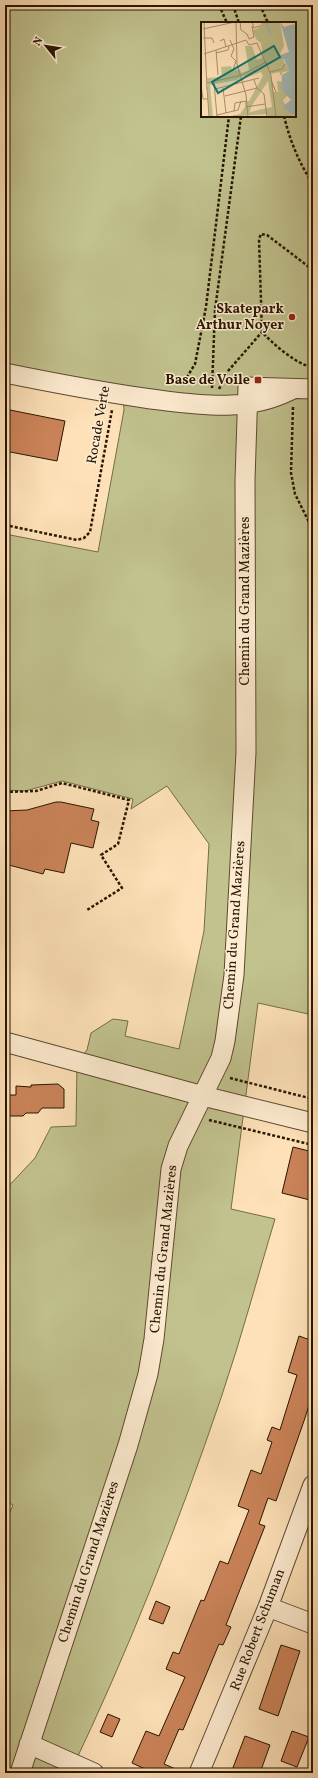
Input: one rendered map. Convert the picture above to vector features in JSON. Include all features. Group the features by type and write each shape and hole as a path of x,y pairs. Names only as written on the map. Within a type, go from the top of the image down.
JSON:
{"street":[{"path":"5,373 115,394 212,406 248,404"},
{"name":"Chemin du Grand Mazières","path":"20,1773 128,1445 148,1374 154,1339 171,1169 178,1146 214,1074 225,1041 234,975 246,752 245,480 248,387 313,389"},
{"path":"5,1042 203,1096 313,1123"},
{"name":"Rue Robert Schuman","path":"200,1773 268,1608 313,1485"},
{"path":"268,1608 313,1624"},
{"path":"29,1744 94,1773"}],"path":[{"path":"219,5 227,22"},
{"path":"233,5 240,22"},
{"path":"260,5 268,22"},
{"path":"175,385 180,384 187,377 195,364 206,307 229,117"},
{"path":"212,406 215,310 241,117"},
{"path":"284,117 290,140 304,170 313,184"},
{"path":"313,270 267,234 261,234 262,332 270,341 299,362 305,366 313,367"},
{"path":"212,406 228,371 262,332"},
{"path":"294,389 291,473 295,494 313,530"},
{"name":"Rocade Verte","path":"5,525 77,540 84,538 90,532 115,394"},
{"path":"5,792 36,792 62,783 129,800 118,844 101,855 122,888 86,910"},
{"path":"214,1074 313,1099"},
{"path":"192,1116 313,1145"}],"green space":[{"path":"5,5 313,5 313,1015 258,1003 231,1209 275,1219 242,1331 205,1446 170,1541 132,1635 70,1773 5,1773 5,1524 13,1505 5,1501 5,1190 35,1158 51,1127 76,1126 77,1062 87,1050 91,1033 113,1019 128,1021 125,1036 179,1049 204,931 209,844 167,786 131,809 133,799 62,781 25,791 5,790 5,534 98,552 124,410 123,395 5,373"}],"building":[{"path":"5,409 65,421 57,461 5,451"},
{"path":"56,802 94,809 91,820 99,822 93,848 71,843 64,873 45,869 43,874 5,864 5,811 27,810"},
{"path":"58,1084 64,1089 64,1108 42,1108 38,1113 26,1113 23,1116 5,1116 5,1095 16,1095 16,1086 31,1087 31,1085"},
{"path":"293,1147 313,1152 313,1188 310,1200 282,1193"},
{"path":"299,1336 313,1341 313,1392 305,1418 276,1501 268,1498 259,1524 265,1526 226,1625 231,1627 223,1645 219,1644 183,1730 179,1729 164,1764 185,1773 154,1773 132,1763 146,1731 159,1736 185,1677 166,1669 173,1652 179,1654 201,1600 204,1601 220,1561 228,1564 249,1510 238,1506 251,1470 261,1474 272,1442 267,1440 272,1427 280,1430 297,1375 288,1372"},
{"path":"156,1601 170,1607 163,1624 149,1619"},
{"path":"281,1645 300,1651 278,1716 259,1709"},
{"path":"108,1714 120,1719 112,1737 100,1732"},
{"path":"292,1731 309,1737 297,1767 281,1761"},
{"path":"245,1736 270,1745 260,1773 231,1773"}],"place":[{"name":"Skatepark Arthur Noyer","path":"292,317"},
{"name":"Base de Voile","path":"258,380"}]}
